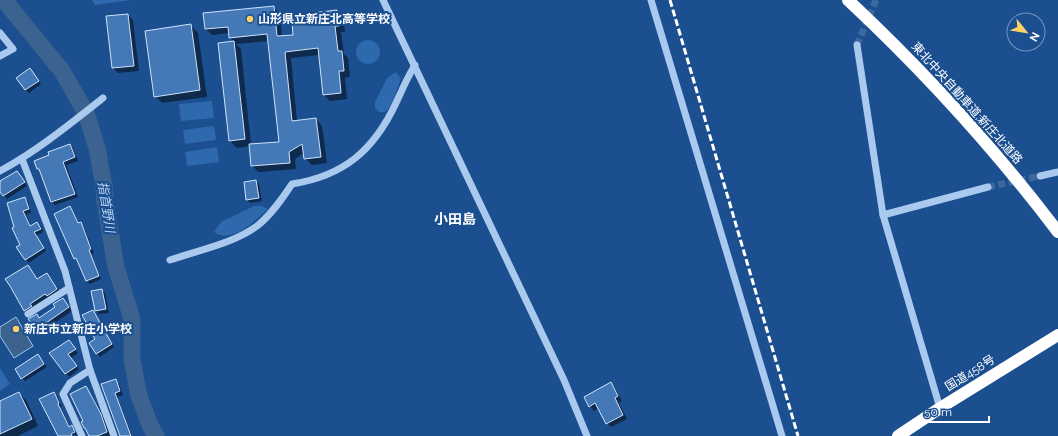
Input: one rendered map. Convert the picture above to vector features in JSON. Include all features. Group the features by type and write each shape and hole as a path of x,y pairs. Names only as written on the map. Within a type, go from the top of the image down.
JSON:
{"highway":[{"name":"東北中央自動車道;新庄北道路","path":"848,0 933,84 1001,161 1058,232"},
{"name":"国道458号","path":"898,436 940,408 1058,335"}],"street":[{"path":"383,0 564,380 587,436"},
{"path":"651,0 782,436"},
{"path":"0,33 13,49 0,56"},
{"path":"857,45 883,215 940,408"},
{"path":"170,260 228,241 244,234 258,225 271,212 292,184 310,181 327,175 348,164 365,151 382,128 396,104 403,85 415,65"},
{"path":"0,172 22,159 103,98"},
{"path":"22,159 65,271 90,370 114,436"},
{"path":"1040,176 1058,172"},
{"path":"883,215 988,188"},
{"path":"28,314 70,288"},
{"path":"82,436 63,394 70,383 90,370"}],"shaded area":[{"path":"92,0 131,0 95,5"},
{"path":"368,40 377,43 380,52 377,61 368,64 359,61 356,52 359,43"},
{"path":"396,72 401,79 393,101 385,112 379,112 375,108 375,102 387,78"},
{"path":"212,101 214,118 181,121 179,104"},
{"path":"214,126 216,140 185,144 183,130"},
{"path":"217,147 219,162 187,166 185,152"},
{"path":"254,206 262,206 268,209 243,230 228,235 221,235 214,232 221,222"},
{"path":"16,317 33,346 14,358 0,336 0,327"},
{"path":"0,368 10,384 0,391"}],"building":[{"path":"274,6 277,36 293,35 292,20 313,17 312,13 337,10 339,26 335,26 338,51 342,51 344,71 339,71 341,93 323,95 318,48 285,52 292,121 316,118 321,157 304,159 302,144 289,152 290,163 251,166 249,144 279,142 267,34 229,38 228,27 205,29 203,13"},
{"path":"128,14 134,66 112,68 106,16"},
{"path":"191,24 200,90 154,97 145,31"},
{"path":"234,41 245,139 229,141 218,43"},
{"path":"30,68 39,81 25,90 16,78"},
{"path":"70,144 75,157 63,162 75,194 51,202 39,169 37,169 34,161 49,155 48,152"},
{"path":"17,171 25,182 3,196 0,192 0,181"},
{"path":"256,180 259,198 246,200 244,182"},
{"path":"25,197 29,209 23,211 30,226 37,222 41,229 34,232 44,248 25,260 16,247 20,245 12,228 14,227 7,203"},
{"path":"70,206 78,223 81,222 91,249 89,250 99,276 86,281 76,258 74,259 54,214"},
{"path":"28,265 37,279 47,273 57,289 47,296 45,294 30,304 32,306 24,311 5,279"},
{"path":"102,289 106,309 95,311 91,291"},
{"path":"63,298 69,307 36,330 28,319 37,314 39,318 55,307 53,304"},
{"path":"93,310 112,344 96,354 89,343 95,339 82,315"},
{"path":"69,340 76,349 68,354 77,366 65,374 49,353"},
{"path":"38,354 44,364 21,379 15,369"},
{"path":"116,379 120,391 115,393 131,436 120,436 101,384"},
{"path":"611,382 618,396 615,398 623,415 606,424 595,403 589,407 584,397"},
{"path":"86,386 101,414 107,432 97,436 89,436 81,422 83,421 70,394"},
{"path":"19,392 32,419 0,434 0,401"},
{"path":"54,392 69,427 72,425 75,432 71,434 72,436 58,436 39,399"}],"waterway":[{"name":"指首野川","path":"4,0 62,71 86,113 97,148 116,267 132,319 132,360 139,396 150,425 156,436"}],"tunnel":[{"path":"857,45 876,0"},
{"path":"988,187 1040,176"}],"railway":[{"path":"670,0 798,436"}],"place":[{"name":"山形県立新庄北高等学校","path":"250,19"},
{"name":"新庄市立新庄小学校","path":"16,329"}],"district":[{"name":"小田島","path":"455,219"}]}
